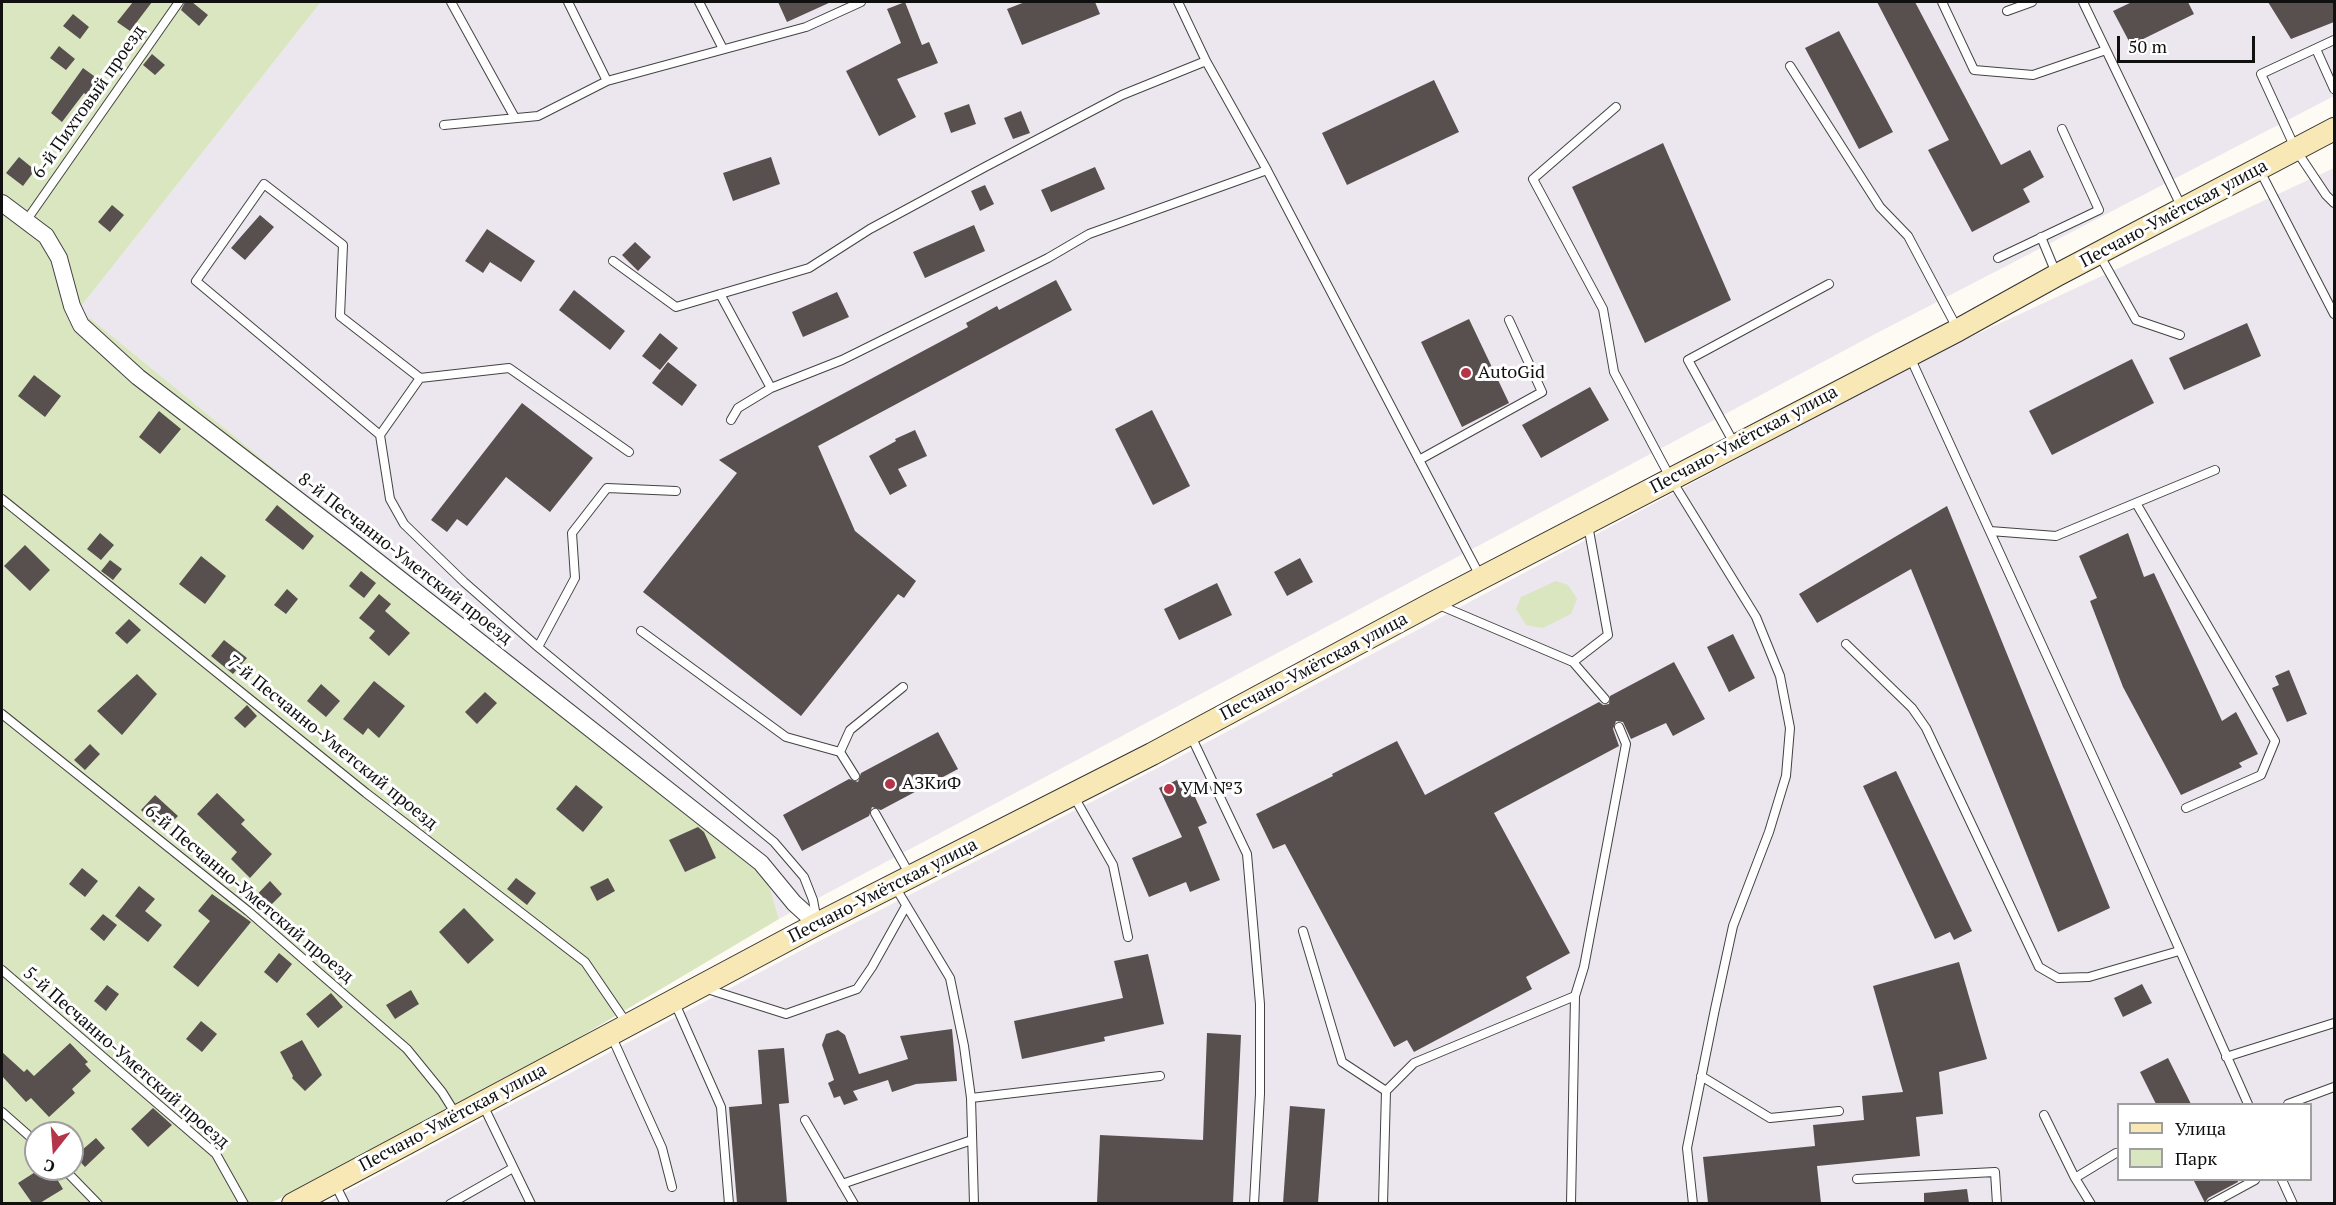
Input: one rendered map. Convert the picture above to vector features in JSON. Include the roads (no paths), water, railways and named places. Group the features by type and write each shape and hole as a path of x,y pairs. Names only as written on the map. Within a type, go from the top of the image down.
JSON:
{"main road":[{"name":"Песчано-Умётская улица","path":"293,1203 817,924 1190,734 1671,478 1958,330 2182,208 2334,129"}],"street":[{"name":"8-й Песчанно-Уметский проезд","path":"2,203 46,236 59,258 72,306 81,325 138,377 354,543 760,863 794,903 817,924"}],"lane":[{"name":"6-й Пихтовый проезд","path":"26,221 179,2"},
{"path":"451,2 515,118"},
{"path":"568,2 607,81"},
{"path":"699,2 723,49"},
{"path":"444,125 538,116 607,81 806,27 861,2"},
{"path":"1178,2 1206,61 1267,170 1481,578"},
{"path":"1942,2 1974,70 2033,75 2106,50"},
{"path":"2007,11 2032,2"},
{"path":"2083,2 2182,208"},
{"path":"2334,40 2261,74 2296,150 2326,195 2334,203"},
{"path":"2316,49 2334,89"},
{"path":"613,261 676,307 809,268 870,229 995,161 1122,95 1206,61"},
{"path":"1790,66 1880,207 1908,236 1958,330"},
{"path":"1616,107 1533,179 1603,309 1614,372 1671,478 1756,617 1780,676 1790,728 1786,776 1769,832 1732,926 1701,1077 1687,1148 1693,1203"},
{"path":"1998,258 2099,210 2062,129"},
{"path":"2259,168 2334,314"},
{"path":"731,420 738,408 771,388 842,360 1048,258 1089,234 1267,170"},
{"path":"629,452 509,368 420,378 340,316 344,244 264,184 195,281 381,435 390,499 404,524 464,582 538,647 774,842 804,877 813,900 817,924"},
{"path":"2041,237 2057,275"},
{"path":"2099,254 2136,320 2180,335"},
{"path":"1735,445 1688,360 1829,284"},
{"path":"720,294 771,388"},
{"path":"1419,460 1542,392 1509,320"},
{"path":"1909,354 2122,819 2248,1103"},
{"path":"381,435 420,378"},
{"path":"1990,531 2056,537 2215,470"},
{"path":"538,647 575,578 572,533 607,488 676,491"},
{"name":"7-й Песчанно-Уметский проезд","path":"2,499 357,785 585,962 620,1030 662,1148 672,1187"},
{"path":"2136,503 2275,741 2261,775 2186,808"},
{"path":"1573,662 1608,635 1588,522"},
{"path":"1434,603 1573,662 1605,699"},
{"path":"641,631 786,737 840,752 855,776"},
{"path":"1846,644 1912,708 1926,728 2039,966 2058,978 2089,977 2179,951"},
{"path":"840,752 850,730 903,687"},
{"name":"6-й Песчанно-Уметский проезд","path":"2,714 248,911 407,1049 442,1092 457,1116"},
{"path":"1571,1203 1575,996 1584,967 1626,744 1620,728"},
{"path":"1190,734 1247,854 1260,1004 1260,1094 1254,1203"},
{"path":"1073,795 1113,865 1128,937"},
{"path":"875,813 902,880 906,906 950,978 964,1046 971,1098 974,1203"},
{"path":"701,987 786,1014 857,988 873,967 906,906"},
{"path":"1303,931 1342,1062 1386,1091"},
{"name":"5-й Песчанно-Уметский проезд","path":"2,970 216,1154 244,1203"},
{"path":"1383,1203 1386,1091 1414,1063 1575,996"},
{"path":"674,1001 721,1107 729,1203"},
{"path":"2226,1057 2334,1023"},
{"path":"971,1098 1160,1076"},
{"path":"1701,1077 1770,1118 1839,1111"},
{"path":"2291,1103 2334,1087"},
{"path":"482,1103 531,1203"},
{"path":"2,1112 24,1131"},
{"path":"2044,1115 2075,1178 2091,1203"},
{"path":"805,1120 854,1203"},
{"path":"842,1184 972,1140"},
{"path":"2075,1178 2116,1153"},
{"path":"450,1203 513,1168"},
{"path":"1857,1179 1995,1172 1998,1203"},
{"path":"76,1181 98,1203"},
{"path":"2211,1203 2250,1181"},
{"path":"2283,1181 2293,1203"},
{"path":"334,1182 345,1203"}],"place":[{"name":"AutoGid","path":"1466,373"},
{"name":"АЗКиФ","path":"890,784"},
{"name":"УМ №3","path":"1169,789"}]}
